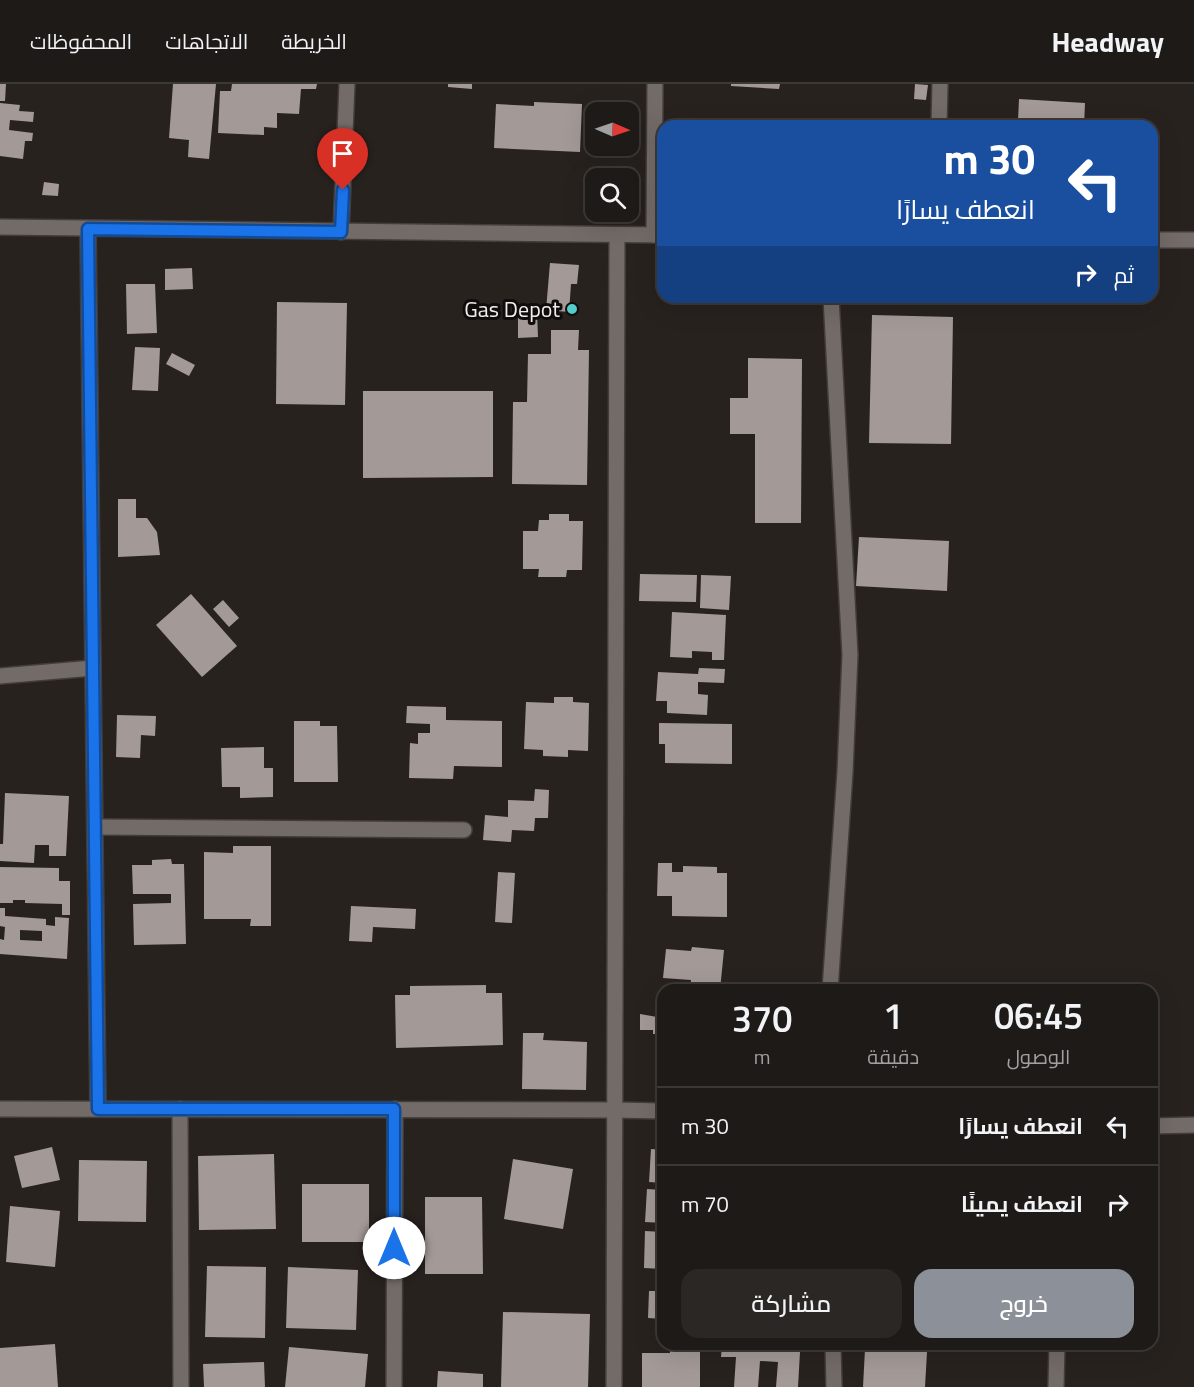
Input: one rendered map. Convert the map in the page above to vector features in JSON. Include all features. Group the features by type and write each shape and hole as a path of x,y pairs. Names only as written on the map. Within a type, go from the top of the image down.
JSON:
{"street":[{"path":"341,232 347,84"},
{"path":"655,84 657,160"},
{"path":"939,120 940,84"},
{"path":"0,227 657,235"},
{"path":"88,229 98,1109"},
{"path":"614,1387 617,235"},
{"path":"1158,240 1194,240"},
{"path":"830,984 845,772 850,655 831,303"},
{"path":"0,676 93,668"},
{"path":"95,827 464,830"},
{"path":"0,1109 657,1112"},
{"path":"180,1109 181,1387"},
{"path":"394,1109 394,1387"},
{"path":"1158,1126 1194,1125"},
{"path":"833,1350 834,1387"},
{"path":"1056,1387 1057,1350"}],"building":[{"path":"0,84 6,84 5,101 0,101"},
{"path":"173,84 216,84 209,159 188,157 189,140 169,138"},
{"path":"232,84 317,84 316,89 301,89 299,114 277,113 277,128 264,127 264,135 218,133 220,91 231,91"},
{"path":"448,84 472,84 472,89 448,87"},
{"path":"731,84 780,84 779,89 731,86"},
{"path":"915,84 928,85 926,100 914,99"},
{"path":"1019,99 1085,103 1084,120 1018,120"},
{"path":"534,102 582,104 580,152 494,148 496,104 534,106"},
{"path":"0,103 20,105 19,111 34,112 33,122 10,120 9,130 33,133 32,141 25,141 23,159 0,156"},
{"path":"44,182 59,184 58,196 42,195"},
{"path":"550,263 579,265 577,284 571,284 569,312 546,310"},
{"path":"192,268 193,289 165,290 165,269"},
{"path":"126,284 155,284 157,333 127,334"},
{"path":"277,302 347,303 345,405 276,404"},
{"path":"537,312 538,337 518,338 518,313"},
{"path":"872,315 953,317 951,444 869,443"},
{"path":"551,330 579,330 578,350 589,350 587,485 512,484 513,402 527,402 528,354 551,354"},
{"path":"135,347 160,348 158,391 132,390"},
{"path":"172,353 195,365 189,376 166,364"},
{"path":"748,358 802,359 801,523 755,523 755,434 730,434 730,398 748,398"},
{"path":"363,391 493,391 493,477 363,478"},
{"path":"118,499 136,499 136,518 147,518 157,532 160,555 118,557"},
{"path":"549,514 569,514 569,521 583,521 582,570 567,570 566,577 538,577 539,569 523,569 523,531 538,531 539,520 549,520"},
{"path":"859,537 949,541 947,591 856,586"},
{"path":"640,574 697,575 696,602 639,601"},
{"path":"701,575 731,576 729,610 700,608"},
{"path":"191,594 237,646 202,677 156,625"},
{"path":"223,600 239,618 229,627 213,609"},
{"path":"672,612 726,615 724,660 712,660 712,652 692,651 692,658 670,657"},
{"path":"699,668 725,669 724,683 698,682 698,694 708,695 707,715 667,713 667,701 656,701 658,672 698,674"},
{"path":"554,697 573,697 573,702 589,703 588,751 568,750 568,757 543,756 543,750 524,749 526,702 554,703"},
{"path":"407,706 446,707 446,720 502,721 502,767 454,766 453,779 409,778 410,743 418,744 418,733 430,733 430,724 406,723"},
{"path":"117,715 156,716 155,736 141,735 140,758 116,757"},
{"path":"294,721 320,721 320,726 337,726 338,782 294,782"},
{"path":"659,723 732,724 732,764 665,763 665,744 659,744"},
{"path":"264,747 264,768 273,768 273,797 240,798 240,787 222,787 221,748"},
{"path":"535,789 549,790 548,818 535,818 534,831 512,830 511,842 483,840 485,815 508,817 508,800 534,801"},
{"path":"5,793 69,796 66,856 49,856 49,845 35,845 34,863 0,861"},
{"path":"233,846 271,846 271,926 250,926 251,919 204,919 204,852 233,853"},
{"path":"171,859 172,864 184,864 186,944 134,945 133,904 171,903 171,894 133,894 132,865 152,865 152,860"},
{"path":"658,863 672,863 672,872 683,872 683,866 717,867 717,873 727,873 727,917 672,916 672,896 657,896"},
{"path":"0,867 59,868 59,881 70,881 70,915 62,915 62,904 25,903 25,900 0,903"},
{"path":"498,872 515,873 512,923 495,922"},
{"path":"351,906 416,909 415,929 373,927 372,942 349,941"},
{"path":"0,908 5,908 5,916 46,919 46,925 55,926 55,917 69,918 67,959 0,954 0,939 4,940 5,927 0,926","holes":["20,930 42,931 42,941 20,940"]},
{"path":"692,947 724,950 721,984 691,984 691,980 663,978 666,949 691,951"},
{"path":"486,985 486,993 502,993 503,1045 396,1048 395,995 410,995 410,986"},
{"path":"640,1014 657,1017 657,1034 653,1034 653,1030 640,1030"},
{"path":"523,1033 544,1033 543,1040 587,1042 586,1090 522,1089"},
{"path":"52,1147 60,1180 22,1188 14,1156"},
{"path":"651,1149 657,1150 657,1183 649,1182"},
{"path":"274,1154 276,1229 199,1230 198,1156"},
{"path":"513,1159 573,1169 563,1229 504,1219"},
{"path":"79,1160 147,1161 146,1222 78,1221"},
{"path":"302,1184 369,1184 369,1242 302,1242"},
{"path":"647,1189 657,1190 657,1223 645,1222"},
{"path":"425,1197 482,1197 483,1274 425,1274"},
{"path":"10,1206 60,1211 55,1267 6,1262"},
{"path":"645,1231 657,1232 657,1269 644,1268"},
{"path":"207,1266 266,1267 265,1338 205,1337"},
{"path":"288,1267 358,1270 356,1330 286,1328"},
{"path":"649,1291 657,1291 657,1319 648,1318"},
{"path":"503,1312 590,1314 588,1387 501,1387"},
{"path":"55,1344 58,1387 0,1387 0,1348"},
{"path":"289,1347 368,1354 365,1387 285,1387"},
{"path":"670,1350 700,1350 700,1387 642,1387 642,1353 670,1353"},
{"path":"722,1350 800,1352 798,1387 776,1387 778,1362 760,1361 758,1387 734,1387 736,1357 721,1357"},
{"path":"865,1350 927,1352 925,1387 863,1387"},
{"path":"264,1362 265,1387 204,1387 203,1364"},
{"path":"438,1371 483,1374 483,1387 437,1387"}],"place":[{"name":"Gas Depot","path":"572,309"}],"route":[{"path":"343,190 341,232 88,229 98,1109 394,1109 394,1248"}]}
